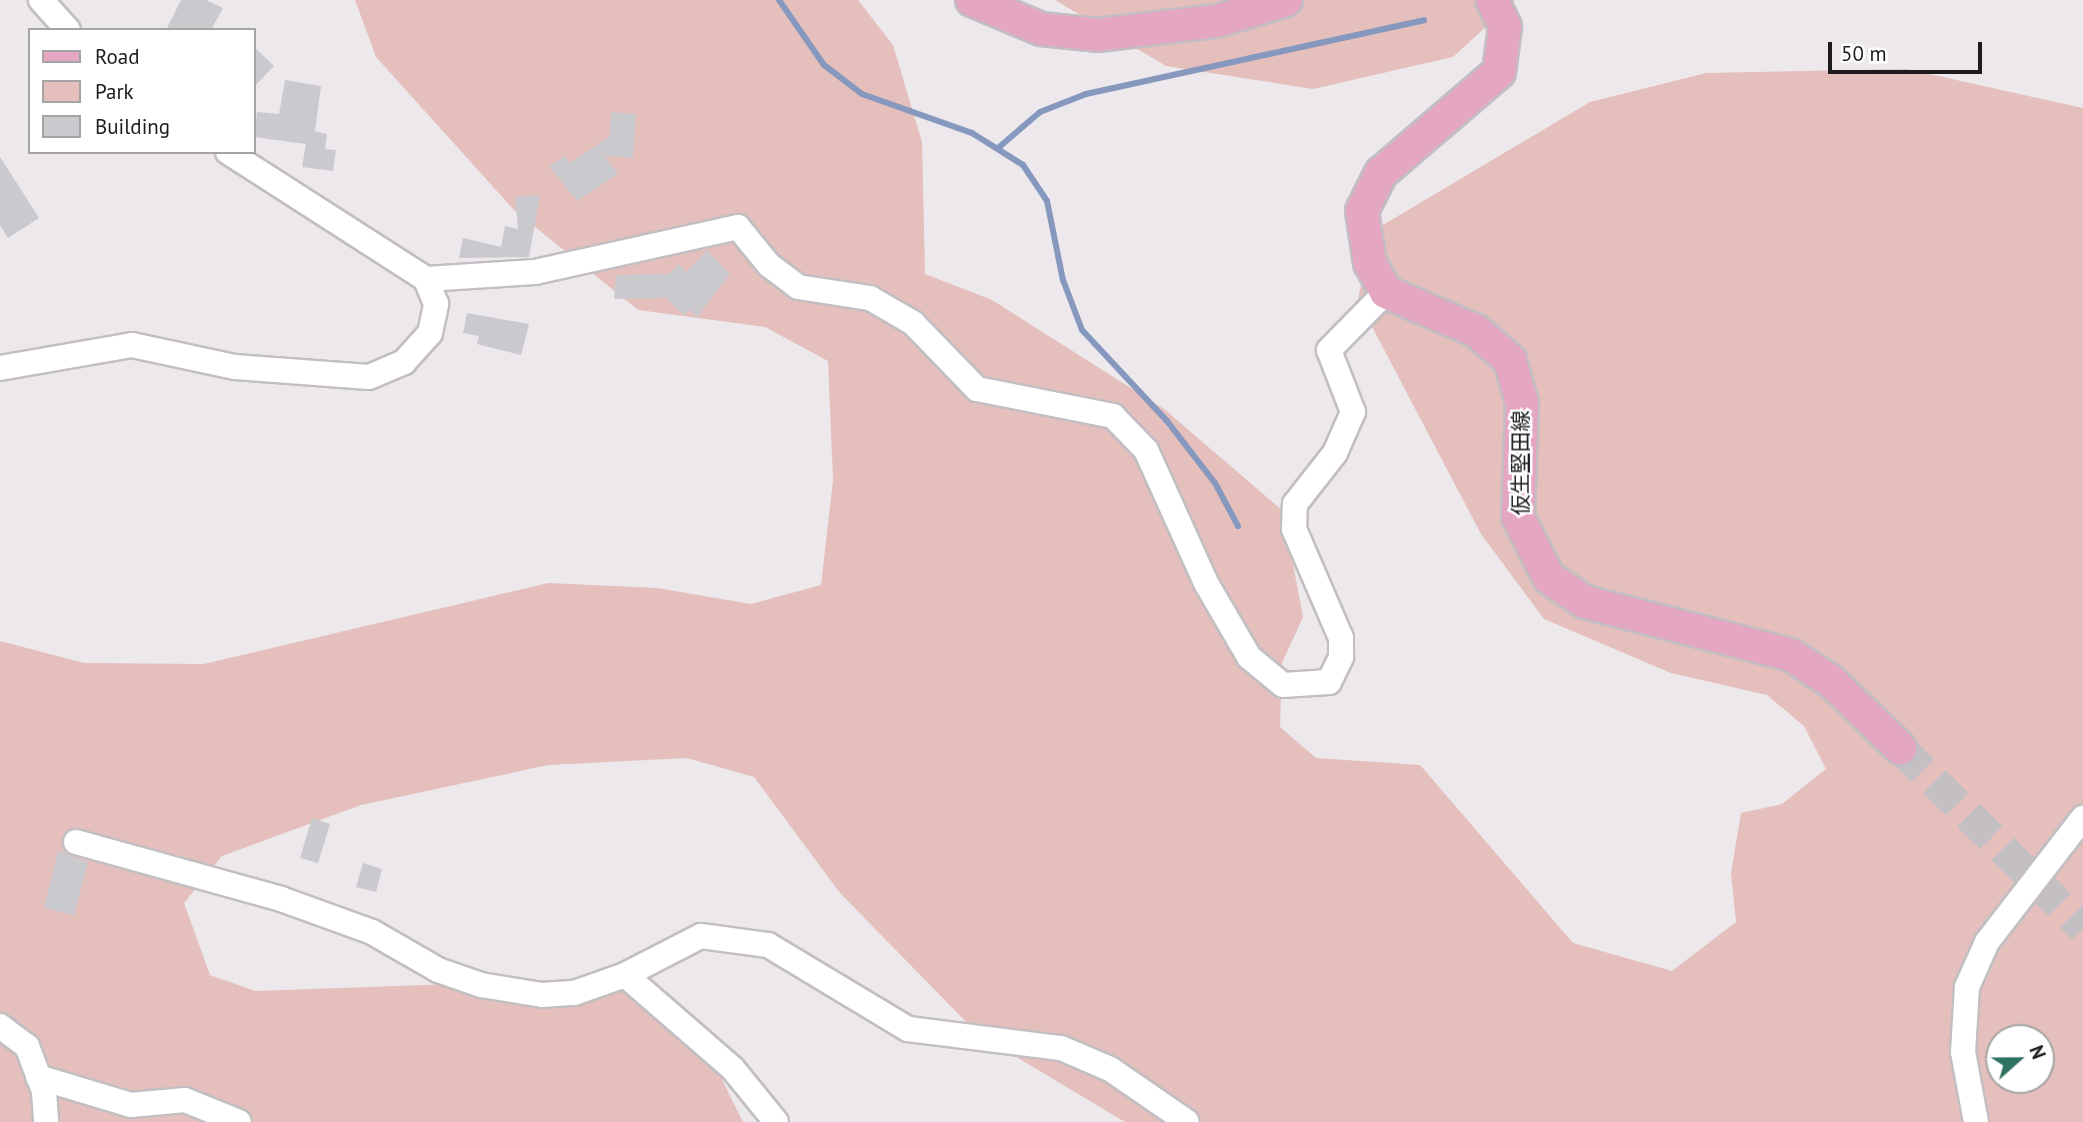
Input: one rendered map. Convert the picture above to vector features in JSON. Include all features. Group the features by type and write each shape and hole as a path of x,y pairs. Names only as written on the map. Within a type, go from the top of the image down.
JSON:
{"main road":[{"path":"972,0 1041,29 1097,35 1217,21 1286,0"},
{"path":"1386,292 1370,263 1362,211 1381,173 1499,72 1505,27 1492,0"},
{"name":"仮生堅田線","path":"1386,292 1476,331 1510,360 1521,403 1518,517 1549,578 1585,602 1791,655 1841,689 1900,748"}],"street":[{"path":"41,0 66,28"},
{"path":"0,368 132,345 235,367 369,377 404,362 430,333 436,304 426,279 231,154"},
{"path":"426,279 535,272 738,228 769,265 798,287 870,298 913,323 977,389 1113,416 1146,450 1206,583 1259,672 1283,685 1304,688 1329,682 1341,657 1341,638 1294,528 1295,503 1335,453 1353,412 1329,350 1386,292"},
{"path":"1976,1122 1963,1052 1967,987 1987,942 2083,818"},
{"path":"76,842 281,899 372,932 438,971 481,985 574,992 625,975 701,936 768,945 908,1029 1061,1048 1110,1069 1188,1122"},
{"path":"625,975 733,1069 776,1122"},
{"path":"0,1026 27,1046 38,1077 46,1122"},
{"path":"38,1077 131,1105 186,1100 239,1122"}],"green space":[{"path":"355,0 858,0 893,45 922,142 925,274 992,300 1164,409 1283,511 1303,617 1282,663 1280,727 1316,758 1420,765 1573,943 1672,971 1736,922 1731,873 1741,813 1782,804 1826,769 1804,726 1767,695 1671,673 1544,619 1481,534 1358,300 1371,232 1590,102 1706,73 1907,69 2083,108 2083,1122 1125,1122 978,1034 840,893 754,777 687,758 548,765 361,805 222,856 184,903 210,975 255,991 620,978 703,1041 743,1122 0,1122 0,641 84,663 204,664 548,583 657,588 751,604 821,585 833,480 828,361 765,327 638,310 514,210 376,57"},
{"path":"1055,0 1515,0 1453,57 1313,89 1166,66"}],"building":[{"path":"181,0 206,0 223,8 212,28 167,28"},
{"path":"256,49 274,66 256,85"},
{"path":"285,80 321,86 315,131 327,134 325,149 336,150 333,171 302,167 306,144 256,137 257,112 279,114"},
{"path":"611,112 636,114 633,158 605,156 618,174 577,201 549,166 565,156 570,163 610,136"},
{"path":"0,157 39,218 8,238 0,225"},
{"path":"540,195 529,257 459,258 463,238 501,247 505,226 518,229 515,197"},
{"path":"707,250 730,274 697,317 690,310 684,315 666,298 614,299 616,275 669,274 679,264 686,272"},
{"path":"467,313 529,324 521,355 477,344 479,336 463,333"},
{"path":"312,818 330,824 318,863 300,858"},
{"path":"58,851 88,862 74,916 44,907"},
{"path":"363,863 382,869 376,892 356,887"}],"waterway":[{"path":"779,0 824,65 862,94 972,133 1023,165 1047,201 1063,280 1082,330 1167,421 1215,483 1238,526"},
{"path":"998,148 1040,112 1086,94 1424,20"}],"tunnel":[{"path":"1900,748 2083,928"}]}
